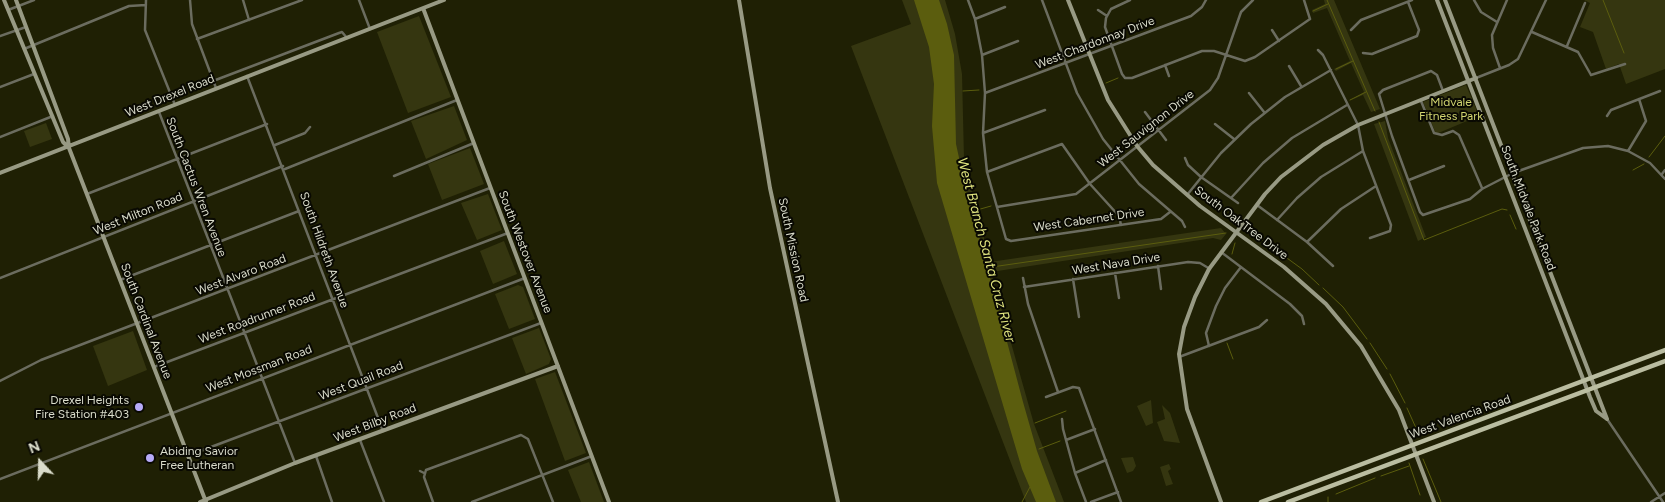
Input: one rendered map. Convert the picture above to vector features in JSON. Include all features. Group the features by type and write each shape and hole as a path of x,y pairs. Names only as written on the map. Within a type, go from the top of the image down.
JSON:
{"main road":[{"name":"West Valencia Road","path":"1261,502 1665,350"},
{"name":"West Valencia Road","path":"1288,502 1665,361"},
{"path":"1496,414 1499,423"},
{"path":"1328,477 1331,486"}],"street":[{"name":"South Cardinal Avenue","path":"4,0 34,74 64,142 69,148"},
{"name":"South Cardinal Avenue","path":"16,0 69,148 206,501"},
{"path":"8,10 34,0"},
{"name":"South Cactus Wren Avenue","path":"146,0 145,30 175,105"},
{"path":"190,0 192,24 216,88"},
{"path":"242,0 249,20"},
{"path":"197,39 300,0"},
{"path":"359,0 370,29"},
{"path":"429,0 431,5"},
{"name":"West Drexel Road","path":"0,173 69,148 216,88 444,0"},
{"name":"South Mission Road","path":"739,0 770,188 838,502"},
{"path":"968,0 975,18 982,55 985,93 983,133 987,172 997,208"},
{"path":"1042,0 1066,64 1088,114 1103,139 1139,184 1182,221 1185,227"},
{"name":"South Oak Tree Drive","path":"1068,0 1088,55 1108,100 1137,146 1153,165 1187,195 1284,267 1342,322 1380,376 1398,410 1434,502"},
{"path":"1130,0 1111,9 1107,16 1105,27 1125,79 1202,51 1214,51 1245,61 1312,20 1304,0"},
{"name":"West Chardonnay Drive","path":"985,93 1191,16 1202,7 1206,0"},
{"name":"West Sauvignon Drive","path":"997,208 1021,202 1066,197 1076,194 1210,90 1218,78 1241,12 1253,0"},
{"path":"1351,30 1361,20 1412,0"},
{"name":"South Midvale Park Road","path":"1437,0 1607,419 1663,502"},
{"name":"South Midvale Park Road","path":"1445,0 1476,78 1587,390 1596,411 1607,419"},
{"path":"1474,0 1481,12 1497,22"},
{"path":"1500,68 1491,42 1497,22 1507,0"},
{"path":"1221,502 1186,409 1179,357 1184,327 1198,289 1221,252 1281,177 1323,145 1358,125 1476,78 1518,59 1546,0"},
{"path":"1363,54 1372,54 1417,36 1419,30 1408,2"},
{"path":"1567,46 1585,3"},
{"path":"24,49 130,6 146,5"},
{"path":"975,18 1005,7"},
{"name":"South Westover Avenue","path":"423,8 610,502"},
{"path":"1098,10 1107,16"},
{"path":"0,36 26,26"},
{"path":"1272,30 1279,41"},
{"name":"West Drexel Road","path":"213,81 339,32 342,32 347,38"},
{"path":"1532,32 1578,52 1591,77 1625,64"},
{"path":"982,55 1018,41"},
{"path":"1318,50 1323,55 1358,125 1363,150 1391,226 1390,231 1370,238"},
{"path":"1165,65 1168,76"},
{"path":"1289,66 1302,86"},
{"path":"1187,195 1234,139 1264,112 1302,86 1331,70"},
{"path":"1443,90 1435,73 1431,71 1386,88 1379,94 1420,212 1424,215 1470,198 1482,188 1509,175 1583,148 1608,146 1628,151 1650,163 1665,179"},
{"path":"0,87 34,74"},
{"name":"South Hildreth Avenue","path":"247,76 284,168 383,431"},
{"path":"1607,116 1611,110 1660,91"},
{"path":"1250,93 1264,112"},
{"path":"1628,151 1646,121 1639,99"},
{"name":"West Milton Road","path":"0,278 457,100"},
{"path":"1420,100 1434,133 1442,135 1453,131 1459,134 1482,188"},
{"path":"1231,198 1263,162 1292,138 1347,105"},
{"path":"983,133 1045,110"},
{"name":"South Cactus Wren Avenue","path":"159,112 192,202 295,464"},
{"path":"1145,112 1166,140"},
{"path":"0,137 53,116"},
{"path":"87,194 267,124"},
{"path":"1215,124 1234,139"},
{"path":"275,145 306,133 310,127"},
{"path":"394,176 474,143"},
{"path":"987,172 1062,144 1090,184 1119,216 1121,225"},
{"path":"1277,220 1297,198 1321,177 1363,150"},
{"path":"1184,158 1188,165 1201,176 1238,203"},
{"path":"1409,180 1444,166"},
{"path":"1662,174 1665,170"},
{"path":"1307,242 1341,209 1376,186"},
{"name":"West Alvaro Road","path":"0,381 41,360 137,325 490,188"},
{"path":"1257,205 1307,242 1334,266"},
{"name":"West Cabernet Drive","path":"997,208 1007,240 1164,218 1170,212"},
{"path":"120,280 300,211"},
{"name":"West Roadrunner Road","path":"153,367 508,233"},
{"path":"1221,252 1290,304 1302,316 1304,324"},
{"name":"West Nava Drive","path":"1024,287 1194,262 1210,269"},
{"path":"1158,266 1161,289"},
{"path":"1209,346 1206,333 1216,306 1225,288 1241,267"},
{"path":"1115,273 1119,298"},
{"name":"West Mossman Road","path":"0,479 170,412 525,278"},
{"path":"1023,278 1037,333 1058,392"},
{"path":"1073,280 1080,317"},
{"path":"1179,357 1260,327 1267,320"},
{"name":"West Quail Road","path":"187,456 541,323"},
{"name":"West Bilby Road","path":"200,502 316,456 558,366"},
{"path":"1046,397 1076,386 1080,389 1122,502"},
{"path":"1062,420 1075,473 1086,502"},
{"path":"1066,440 1095,429"},
{"path":"524,436 527,431"},
{"path":"424,473 520,435 528,439 553,502"},
{"path":"360,440 384,502"},
{"path":"316,456 332,502"},
{"path":"472,502 592,456"},
{"path":"1075,473 1106,460"},
{"path":"420,471 424,473 433,502"},
{"path":"1091,502 1118,492"},
{"path":"1651,502 1665,493"}],"green space":[{"path":"902,0 945,0 955,34 962,74 964,159 990,262 1221,228 1226,234 1221,240 1213,238 991,272 1034,424 1064,502 1026,502 851,46 911,24"},
{"path":"1324,0 1334,0 1380,109 1371,112 1363,95 1349,101 1364,92 1351,63 1336,71 1334,69 1350,61 1327,8 1313,13 1312,10 1325,4"},
{"path":"1584,0 1665,0 1665,69 1626,84 1619,64 1606,69 1593,32 1580,27 1590,3"},
{"path":"419,16 451,97 408,113 377,32"},
{"name":"Midvale Fitness Park","path":"1466,85 1479,116 1436,134 1423,102"},
{"path":"454,106 467,140 426,159 411,121"},
{"path":"1385,121 1388,138 1426,237 1418,241 1374,124"},
{"path":"46,123 52,139 30,147 24,131"},
{"path":"470,148 484,184 442,200 428,164"},
{"path":"488,194 502,230 477,240 461,203"},
{"path":"504,241 517,274 493,284 480,251"},
{"path":"518,285 523,287 535,319 509,329 495,294"},
{"path":"539,328 551,359 549,364 526,374 512,338"},
{"path":"133,331 147,370 108,386 93,346"},
{"path":"555,372 586,453 565,461 535,379"},
{"path":"1151,400 1153,423 1146,426 1137,406"},
{"path":"1162,405 1170,413 1180,443 1164,441 1157,422 1165,419"},
{"path":"1133,457 1136,466 1133,471 1127,473 1121,458"},
{"path":"589,462 604,502 581,502 568,470"},
{"path":"1169,464 1171,469 1168,471 1173,484 1166,486 1160,467"}],"shaded area":[{"name":"West Branch Santa Cruz River","path":"914,0 939,0 947,24 954,55 956,144 963,176 1023,402 1037,451 1056,502 1036,502 1022,469 937,183 932,126 934,84 929,47"}],"waterway":[{"path":"1327,0 1375,111"},
{"path":"1603,0 1624,53"},
{"path":"1313,11 1328,4"},
{"path":"1336,69 1353,61"},
{"path":"1106,83 1118,78"},
{"path":"963,91 979,90"},
{"path":"1350,100 1366,92"},
{"path":"1379,122 1424,240 1502,209 1507,210"},
{"path":"1649,157 1665,136"},
{"path":"1633,170 1644,164"},
{"path":"977,210 991,206"},
{"path":"1510,215 1516,229"},
{"path":"1247,229 1302,269 1319,285"},
{"path":"985,268 1226,233"},
{"path":"1232,254 1235,243"},
{"path":"1323,288 1343,307 1367,339"},
{"path":"1227,343 1233,359"},
{"path":"1370,343 1387,369"},
{"path":"1390,374 1405,403"},
{"path":"1407,408 1416,428"},
{"path":"1035,423 1066,411"},
{"path":"1039,449 1060,441"},
{"path":"1423,459 1441,502"},
{"path":"1409,463 1420,495"},
{"path":"1381,476 1409,466"},
{"path":"1336,494 1375,478"},
{"path":"1022,502 1030,487"},
{"path":"1328,497 1328,502"}],"place":[{"name":"Drexel Heights Fire Station #403","path":"139,407"},
{"name":"Abiding Savior Free Lutheran","path":"150,458"}]}
